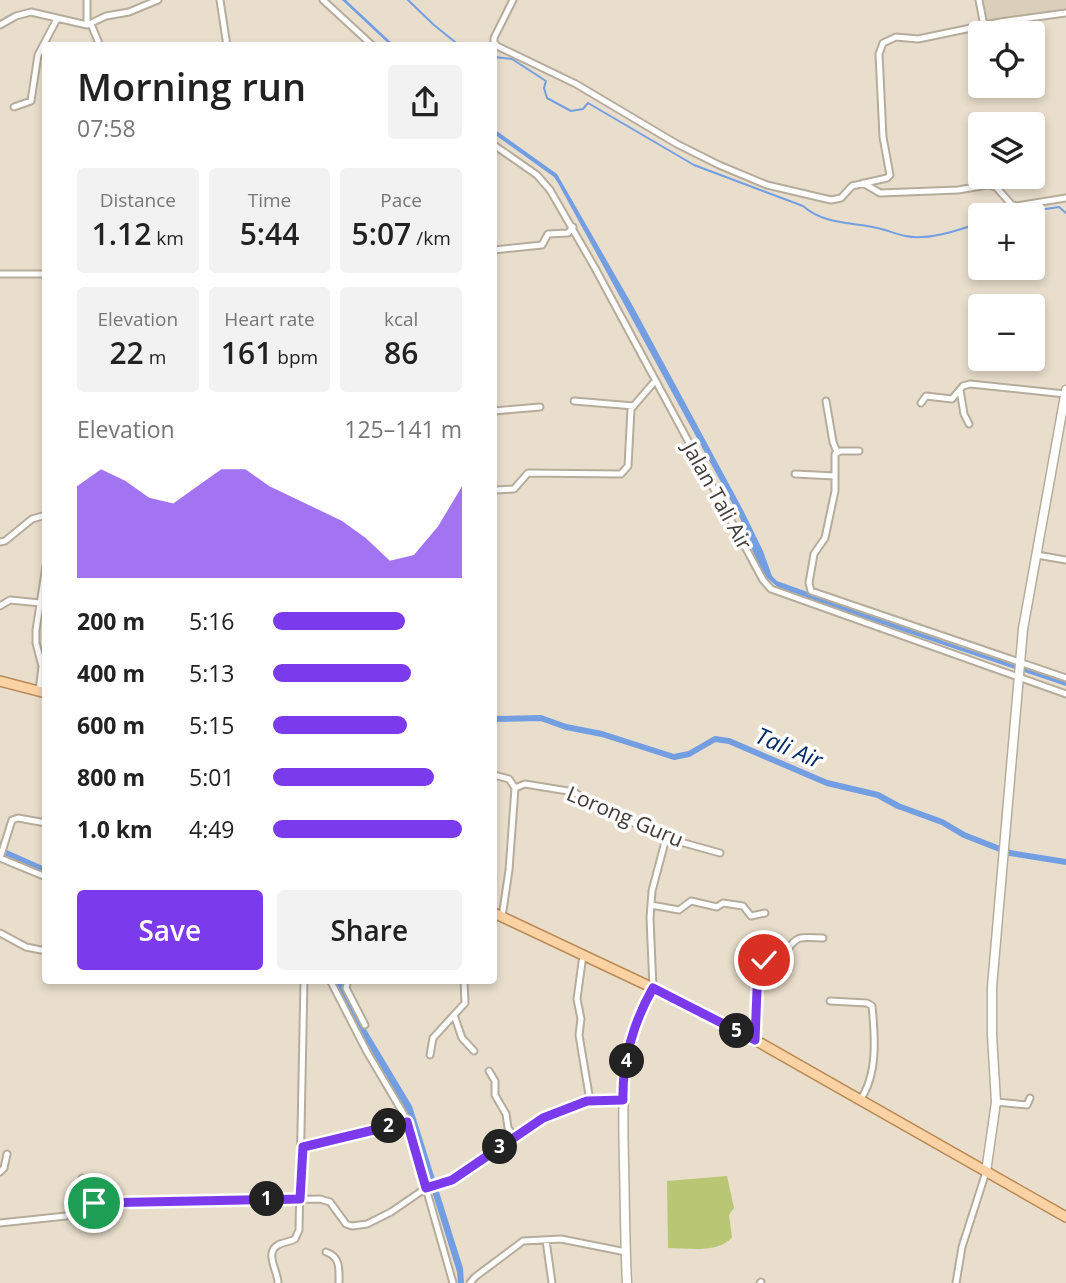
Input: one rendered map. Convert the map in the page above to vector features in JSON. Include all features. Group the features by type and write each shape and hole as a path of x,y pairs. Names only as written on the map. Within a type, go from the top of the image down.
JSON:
{"main road":[{"path":"0,681 42,692"},
{"path":"498,915 653,988 755,1040 1066,1217"}],"street":[{"path":"87,0 89,25 98,42"},
{"path":"0,25 16,16 31,12 89,25 106,16 130,12 158,0"},
{"path":"220,0 226,42"},
{"path":"323,0 369,42"},
{"path":"495,42 494,38 513,0"},
{"path":"979,0 983,21"},
{"path":"1016,21 1066,13"},
{"path":"45,42 57,19"},
{"path":"497,45 576,84 677,144 719,165 787,191 839,199 849,188 890,176 883,137 878,54 883,43 896,37 918,39 968,29"},
{"path":"14,107 31,101 38,55 42,47"},
{"name":"Jalan Tali Air","path":"497,147 544,181 573,227 654,381 763,580 771,589 1066,694"},
{"path":"863,183 880,193 968,188"},
{"path":"998,189 1016,206 1066,198"},
{"path":"497,250 542,245 548,234 568,233 573,227"},
{"path":"0,274 42,274"},
{"path":"497,490 514,489 531,473 621,474 628,466 630,415 654,381"},
{"path":"921,402 930,395 952,399 970,384 1066,392 1019,662 991,1007 996,1102 986,1172 962,1247 956,1283"},
{"path":"960,390 964,414 969,424"},
{"path":"574,401 635,406"},
{"path":"826,401 837,452 835,491 825,538 814,554 809,583 811,592 1066,678"},
{"path":"497,411 540,407"},
{"path":"837,452 859,451"},
{"path":"795,474 835,476"},
{"path":"0,542 5,541 32,519 42,516"},
{"path":"1037,555 1066,559"},
{"path":"42,591 42,614 36,643 42,666 42,692"},
{"path":"0,606 10,600 40,603"},
{"path":"497,776 509,779 515,788 509,870 498,915"},
{"name":"Lorong Guru","path":"515,788 525,784 574,792 593,805 666,838 720,853"},
{"path":"42,822 14,818 10,822 1,857 42,875"},
{"path":"627,1283 623,1100 633,1029 653,988 653,881 666,838"},
{"path":"651,905 679,910 691,901 717,906 723,903 743,906 751,916 765,912"},
{"path":"0,933 26,947 42,950"},
{"path":"755,1040 758,964 766,957 780,958 790,943 801,937 823,938"},
{"path":"583,955 578,1000 581,1019 579,1035 589,1095 587,1101"},
{"path":"278,1283 272,1253 279,1244 297,1237 303,1147 304,984"},
{"path":"333,984 366,1052 407,1122 453,1283"},
{"path":"347,984 365,1025"},
{"path":"430,1055 431,1040 466,1001 464,984"},
{"path":"830,1001 867,1003 872,1006 869,1088 860,1100"},
{"path":"454,1015 462,1038 474,1051"},
{"path":"489,1071 495,1081 495,1095 506,1114 508,1128 515,1136"},
{"path":"996,1102 1027,1105 1030,1098"},
{"path":"0,1223 66,1216 94,1203 325,1199 344,1223 355,1226 379,1219 427,1188 452,1180 543,1118 587,1101 623,1100"},
{"path":"303,1147 407,1122"},
{"path":"0,1172 4,1168 7,1154"},
{"path":"82,1178 83,1208"},
{"path":"470,1283 519,1242 561,1238 626,1252"},
{"path":"546,1240 552,1283"},
{"path":"326,1252 338,1261 339,1283"}],"shaded area":[{"path":"981,0 1066,0 1066,11 1004,21 985,21"}],"green space":[{"path":"727,1176 734,1208 729,1215 732,1237 711,1248 668,1248 667,1181"}],"water":[{"path":"342,0 346,0 391,42 387,42"},
{"path":"497,131 557,174 634,308 744,512 772,576 777,581 1066,682 1066,686 801,597 780,589 767,578 757,562 740,518 554,177 497,136"},
{"path":"0,847 42,866 42,873 0,853"},
{"path":"337,984 342,984 412,1106 463,1268 464,1283 458,1283 457,1272 408,1114 358,1028"}],"waterway":[{"path":"408,0 455,42"},
{"path":"497,57 512,59 546,81 544,88 547,98 571,111 583,109 588,103 694,165 803,206 822,217 917,237 944,234 968,227"},
{"path":"1045,209 1059,207 1066,213"},
{"name":"Tali Air","path":"497,719 541,718 674,757 689,754 715,739 729,741 827,783 878,795 1010,853 1066,862"}],"route":[{"path":"94,1203 300,1199 303,1147 407,1122 426,1188 452,1180 543,1118 587,1101 623,1100 633,1029 653,988 755,1040 758,965 764,960"}]}
